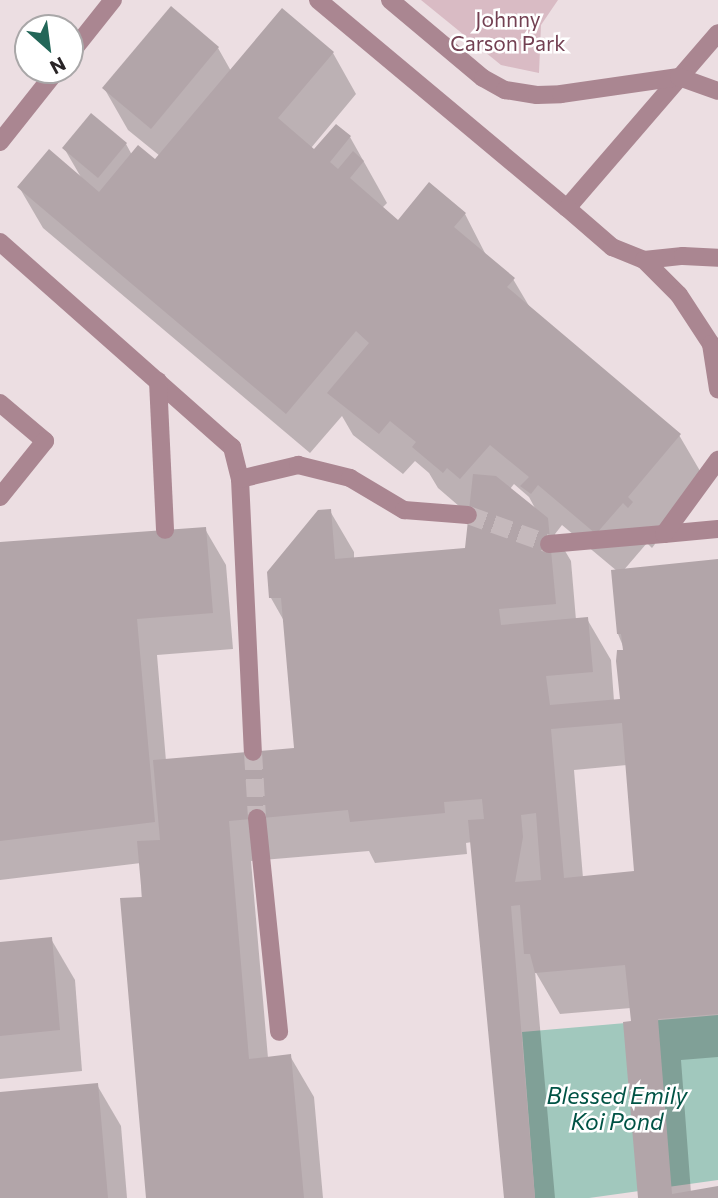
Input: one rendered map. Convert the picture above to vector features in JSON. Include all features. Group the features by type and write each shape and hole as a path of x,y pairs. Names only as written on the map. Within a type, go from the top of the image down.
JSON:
{"street":[{"path":"84,36 113,0"},
{"path":"318,0 612,247 643,260 679,295 711,344 718,389"},
{"path":"390,0 483,78 505,90 537,95 562,94 680,77 718,92"},
{"path":"567,208 718,33"},
{"path":"0,142 46,84"},
{"path":"0,242 232,447 240,479 253,752"},
{"path":"643,260 683,256 718,258"},
{"path":"158,381 165,530"},
{"path":"0,403 45,441 0,497"},
{"path":"664,534 718,460"},
{"path":"240,479 298,465 350,478 404,510 468,515"},
{"path":"549,544 718,529"},
{"path":"257,818 279,1032"}],"green space":[{"name":"Johnny Carson Park","path":"421,0 558,0 541,25 539,73 501,65"}],"water":[{"name":"Blessed Emily Koi Pond","path":"718,1015 718,1180 589,1198 535,1198 522,1032"}],"building":[{"path":"171,6 219,47 151,129 102,88"},
{"path":"282,8 334,52 278,118 314,149 336,124 351,136 330,162 338,169 353,151 364,161 350,178 398,220 429,182 466,213 454,227 515,278 507,287 681,434 628,497 633,502 628,508 623,503 596,534 538,485 531,494 520,486 529,477 490,445 460,479 447,468 443,473 412,447 416,442 390,421 379,434 327,393 369,343 356,331 286,414 17,187 49,149 99,192 138,145 155,159"},
{"path":"91,113 127,143 98,178 62,148"},
{"path":"473,474 496,476 548,518 556,604 499,609 501,625 588,617 593,672 546,676 550,705 620,699 616,661 617,650 623,650 621,634 617,634 611,570 718,559 718,1014 658,1019 672,1194 718,1186 718,1198 638,1198 623,1022 631,1021 625,965 535,973 530,954 524,954 520,905 511,906 535,1198 504,1198 468,820 484,819 482,799 444,802 445,813 350,822 348,810 229,821 249,1059 291,1054 304,1198 146,1198 120,898 142,897 137,841 160,840 153,760 294,748 281,598 269,598 267,572 318,510 331,509 335,559 465,548","holes":["622,723 634,871 564,878 551,729","536,813 541,880 515,882 523,837 521,815"]},
{"path":"206,527 213,613 137,619 155,822 0,841 0,542"},
{"path":"52,937 60,1030 0,1036 0,942"},
{"path":"98,1083 108,1198 0,1198 0,1092"}],"tunnel":[{"path":"468,515 549,544"},
{"path":"253,752 257,818"}]}
